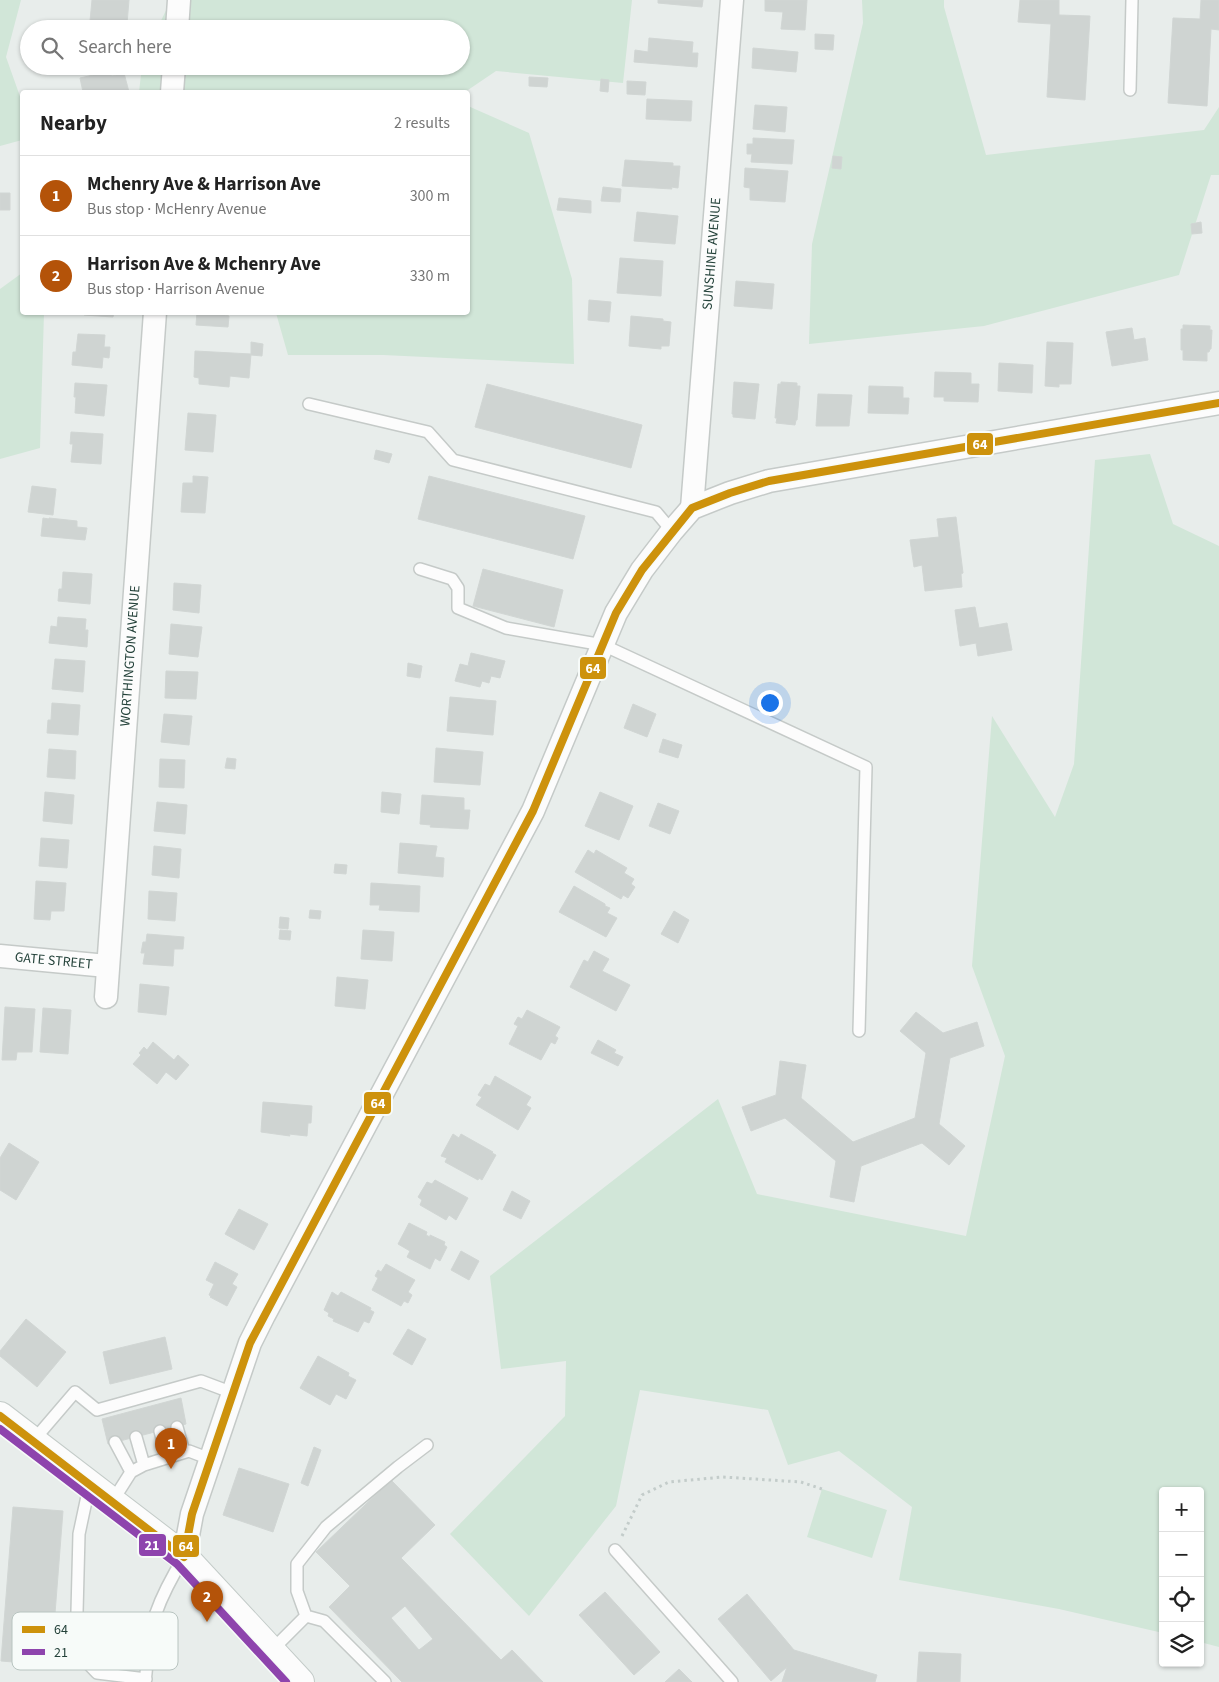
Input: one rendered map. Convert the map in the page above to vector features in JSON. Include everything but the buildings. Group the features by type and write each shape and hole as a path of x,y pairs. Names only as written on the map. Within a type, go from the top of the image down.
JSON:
{"main road":[{"path":"0,1416 184,1557 300,1682"}],"street":[{"path":"178,20 179,0"},
{"name":"SUNSHINE AVENUE","path":"692,508 732,0"},
{"path":"172,90 173,75"},
{"name":"WORTHINGTON AVENUE","path":"106,997 155,315"},
{"path":"184,1557 192,1514 250,1343 533,811 616,613 642,570 672,530 692,508 730,492 769,481 1219,402"},
{"name":"GATE STREET","path":"0,956 107,966"}],"lane":[{"path":"1130,90 1132,0"},
{"path":"308,404 428,432 453,460 656,512 672,530"},
{"path":"420,569 452,579 458,588 458,608 506,628 603,645 866,767 859,1031"},
{"path":"33,1442 75,1392 99,1414 170,1395 202,1381 233,1393"},
{"path":"177,1427 184,1452"},
{"path":"160,1431 167,1458"},
{"path":"136,1437 144,1466"},
{"path":"115,1442 131,1472"},
{"path":"306,1616 297,1591 297,1564 326,1527 427,1445"},
{"path":"112,1502 131,1472 144,1466 189,1451 210,1459"},
{"path":"77,1612 79,1534 90,1485"},
{"path":"615,1550 732,1682"},
{"path":"156,1612 166,1588 184,1557"},
{"path":"272,1651 306,1616"},
{"path":"306,1616 324,1621 385,1682"},
{"path":"93,1670 96,1673 146,1681"}],"path":[{"path":"615,1550 642,1495 669,1482 723,1477 801,1482 822,1489"}],"green space":[{"path":"0,0 21,0 6,57 20,96 20,141 0,146"},
{"path":"169,0 632,0 623,83 496,71 468,90 139,90 141,75 470,75 470,20 161,20 170,2"},
{"path":"862,0 944,0 944,7 986,155 1204,130 1219,107 1219,175 1211,175 1179,275 984,326 809,344 812,244 863,23"},
{"path":"470,107 529,133 572,279 574,364 383,355 288,355 277,315 470,315"},
{"path":"20,274 20,315 44,315 40,448 0,459 0,289"},
{"path":"1150,454 1173,524 1219,546 1219,1647 1204,1643 1204,1487 1159,1487 1159,1632 1059,1609 899,1580 912,1507 839,1451 788,1465 768,1410 640,1390 616,1506 529,1616 450,1534 565,1416 566,1361 501,1369 490,1276 718,1099 757,1194 966,1236 1005,1056 972,966 992,716 1055,817 1074,764 1095,460"},
{"path":"822,1489 887,1510 872,1558 807,1537"}],"transit line":[{"name":"64","path":"0,1416 184,1557 192,1514 250,1343 533,811 616,613 642,570 692,508 730,493 769,481 1219,403"},
{"name":"21","path":"0,1429 177,1564 286,1682"}],"place":[{"name":"Mchenry Ave & Harrison Ave","path":"171,1469"},
{"name":"Harrison Ave & Mchenry Ave","path":"207,1622"}]}
